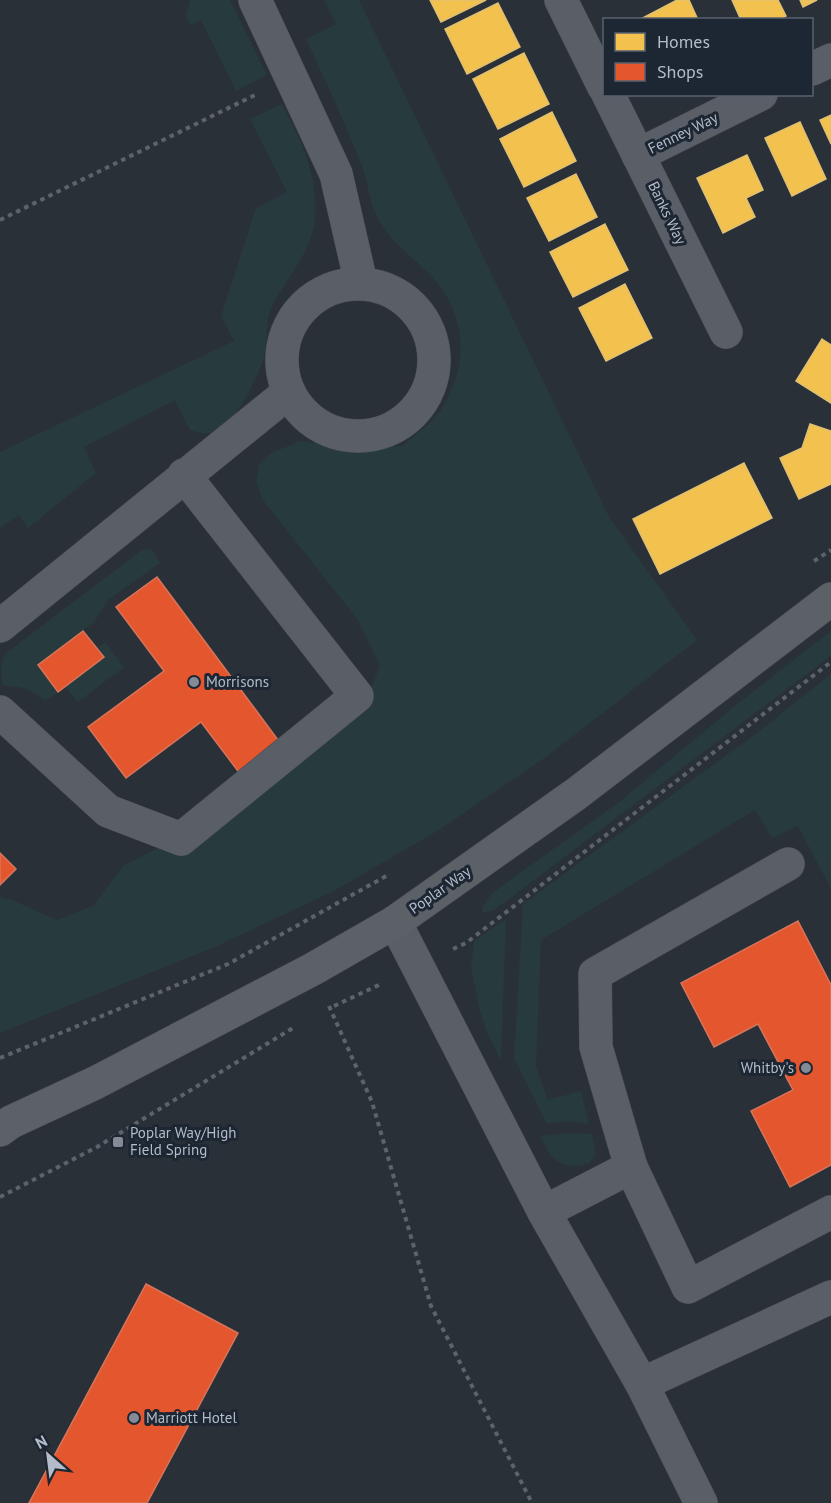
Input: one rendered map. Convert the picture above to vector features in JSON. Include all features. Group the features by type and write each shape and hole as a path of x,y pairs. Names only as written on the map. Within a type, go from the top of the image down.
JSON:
{"main road":[{"name":"Poplar Way","path":"4,1125 95,1083 313,969 395,922 576,794 831,599"}],"street":[{"path":"255,0 336,174 361,283"},
{"path":"561,0 603,85"},
{"path":"813,69 831,60"},
{"name":"Banks Way","path":"609,96 726,332"},
{"name":"Fenney Way","path":"638,155 756,96"},
{"path":"361,283 387,289 410,303 427,327 434,353 432,379 425,396 409,417 386,431 360,436 333,432 310,420 289,392 282,366 284,339 296,316 314,297 339,285 361,283"},
{"path":"0,626 289,392"},
{"path":"0,712 108,811 181,839 357,696 184,475"},
{"path":"788,864 595,974 596,1047 631,1167 688,1287 831,1212"},
{"path":"395,922 544,1212 642,1384 701,1503"},
{"path":"544,1212 631,1167"},
{"path":"642,1384 831,1298"}],"path":[{"path":"0,220 292,77"},
{"path":"812,563 831,550"},
{"path":"0,1058 228,963 388,875"},
{"path":"313,969 372,1102 431,1306 532,1503"},
{"path":"0,1197 97,1147"}],"green space":[{"path":"190,0 230,0 267,75 236,91 201,20 190,25 186,15"},
{"path":"324,0 359,0 609,517 697,640 546,757 439,830 334,891 217,946 0,1033 0,897 57,920 93,906 123,866 158,848 370,690 380,666 358,620 262,499 256,481 259,465 271,453 301,441 338,447 403,446 439,413 450,393 460,361 459,329 448,299 431,275 383,228 372,204 355,148 306,39 336,24"},
{"path":"282,104 303,147 312,177 315,193 314,225 302,257 272,306 268,319 263,360 240,408 221,430 214,433 202,433 190,430 175,400 84,447 96,473 28,528 19,515 0,528 0,452 234,341 221,316 256,208 287,192 250,119"},
{"path":"143,549 152,550 160,563 108,600 94,622 38,665 58,692 45,701 26,689 3,685 1,670 5,654"},
{"path":"831,631 831,656 509,899 494,910 482,913 483,906 492,893 618,803 741,701"},
{"path":"105,642 124,667 78,702 65,687 103,657 97,648"},
{"path":"831,674 831,889 798,826 772,838 755,810 541,940 536,1067 548,1100 581,1091 589,1124 567,1121 547,1124 514,1058 523,904 758,732"},
{"path":"506,919 501,1060 488,1035 480,1011 471,967 474,941"},
{"path":"565,1133 592,1134 596,1154 589,1163 571,1166 558,1162 548,1151 540,1136"}],"building: Homes":[{"path":"430,0 486,0 441,22"},
{"path":"677,0 689,0 697,18 643,18"},
{"path":"732,0 778,0 786,16 782,18 740,18"},
{"path":"800,0 817,0 803,7"},
{"path":"498,3 520,47 467,74 445,29"},
{"path":"524,53 549,104 498,129 473,79"},
{"path":"552,112 576,161 524,187 500,139"},
{"path":"831,115 831,144 820,120"},
{"path":"800,122 826,179 792,196 765,138"},
{"path":"747,155 763,190 746,198 755,217 723,233 697,178"},
{"path":"576,174 597,217 549,241 527,198"},
{"path":"605,224 628,270 573,297 550,252"},
{"path":"625,284 652,338 606,361 579,308"},
{"path":"822,339 831,345 831,403 796,381"},
{"path":"810,424 831,431 831,484 799,499 780,458 802,448"},
{"path":"744,463 772,518 660,574 633,519"}],"building: Shops":[{"path":"157,577 287,752 247,783 201,722 126,778 88,727 164,671 116,607"},
{"path":"83,631 104,657 58,692 38,665"},
{"path":"0,853 16,869 0,885"},
{"name":"Whitby's","path":"798,921 831,985 831,1165 790,1187 751,1111 793,1090 758,1024 714,1047 681,983"},
{"name":"Marriott Hotel","path":"146,1284 238,1333 147,1503 29,1503"}],"place":[{"name":"Morrisons","path":"194,682"},
{"name":"Whitby's","path":"806,1068"},
{"name":"Poplar Way/High Field Spring","path":"118,1142"},
{"name":"Marriott Hotel","path":"134,1418"}]}
